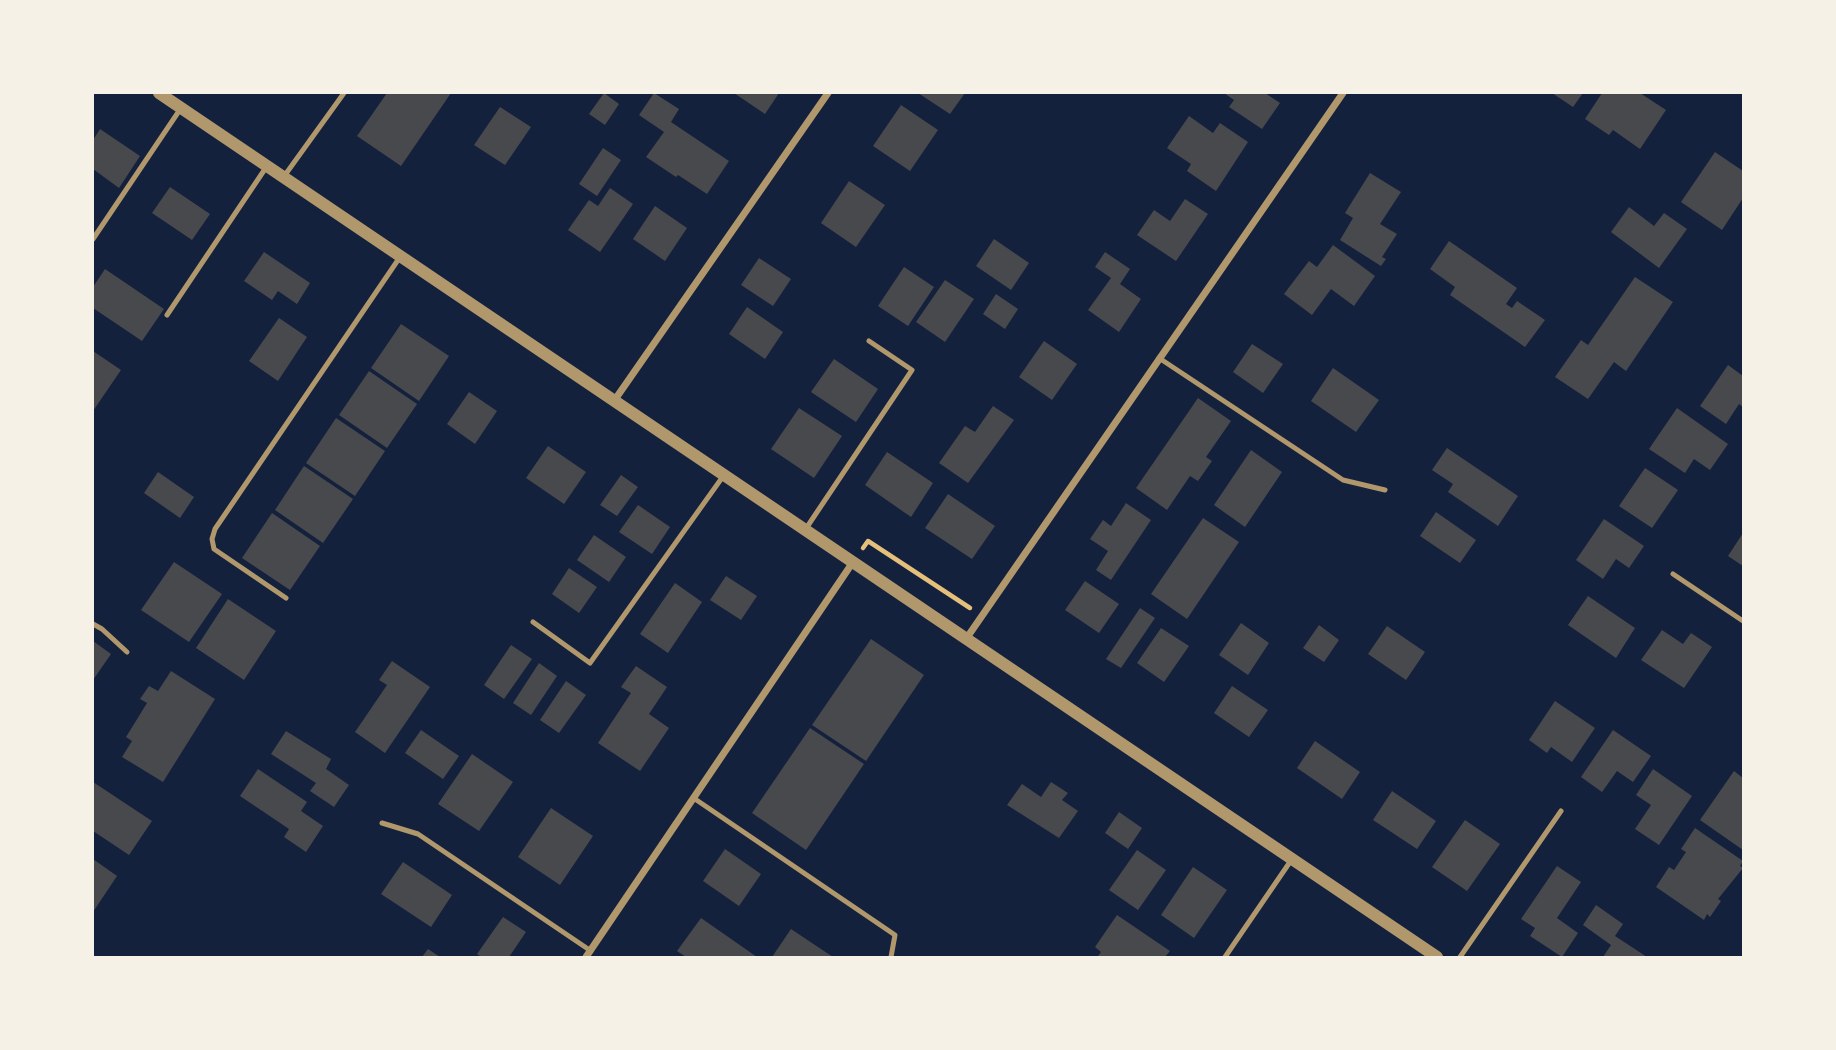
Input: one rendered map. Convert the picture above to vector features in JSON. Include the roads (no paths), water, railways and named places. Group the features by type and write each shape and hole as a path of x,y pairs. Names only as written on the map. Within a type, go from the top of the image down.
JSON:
{"street":[{"path":"159,93 1437,957"},
{"path":"614,401 828,93"},
{"path":"966,639 1343,93"},
{"path":"589,954 853,562"}],"lane":[{"path":"284,176 344,93"},
{"path":"93,239 181,108"},
{"path":"167,315 268,165"},
{"path":"286,598 214,549 212,539 215,529 400,257"},
{"path":"805,530 912,370 869,341"},
{"path":"1160,358 1343,480 1385,490"},
{"path":"533,622 590,663 724,475"},
{"path":"1673,574 1743,621"},
{"path":"93,624 127,652"},
{"path":"695,799 895,934 891,957"},
{"path":"1460,957 1561,811"},
{"path":"382,823 418,834 589,954"},
{"path":"1225,957 1292,859"}]}
